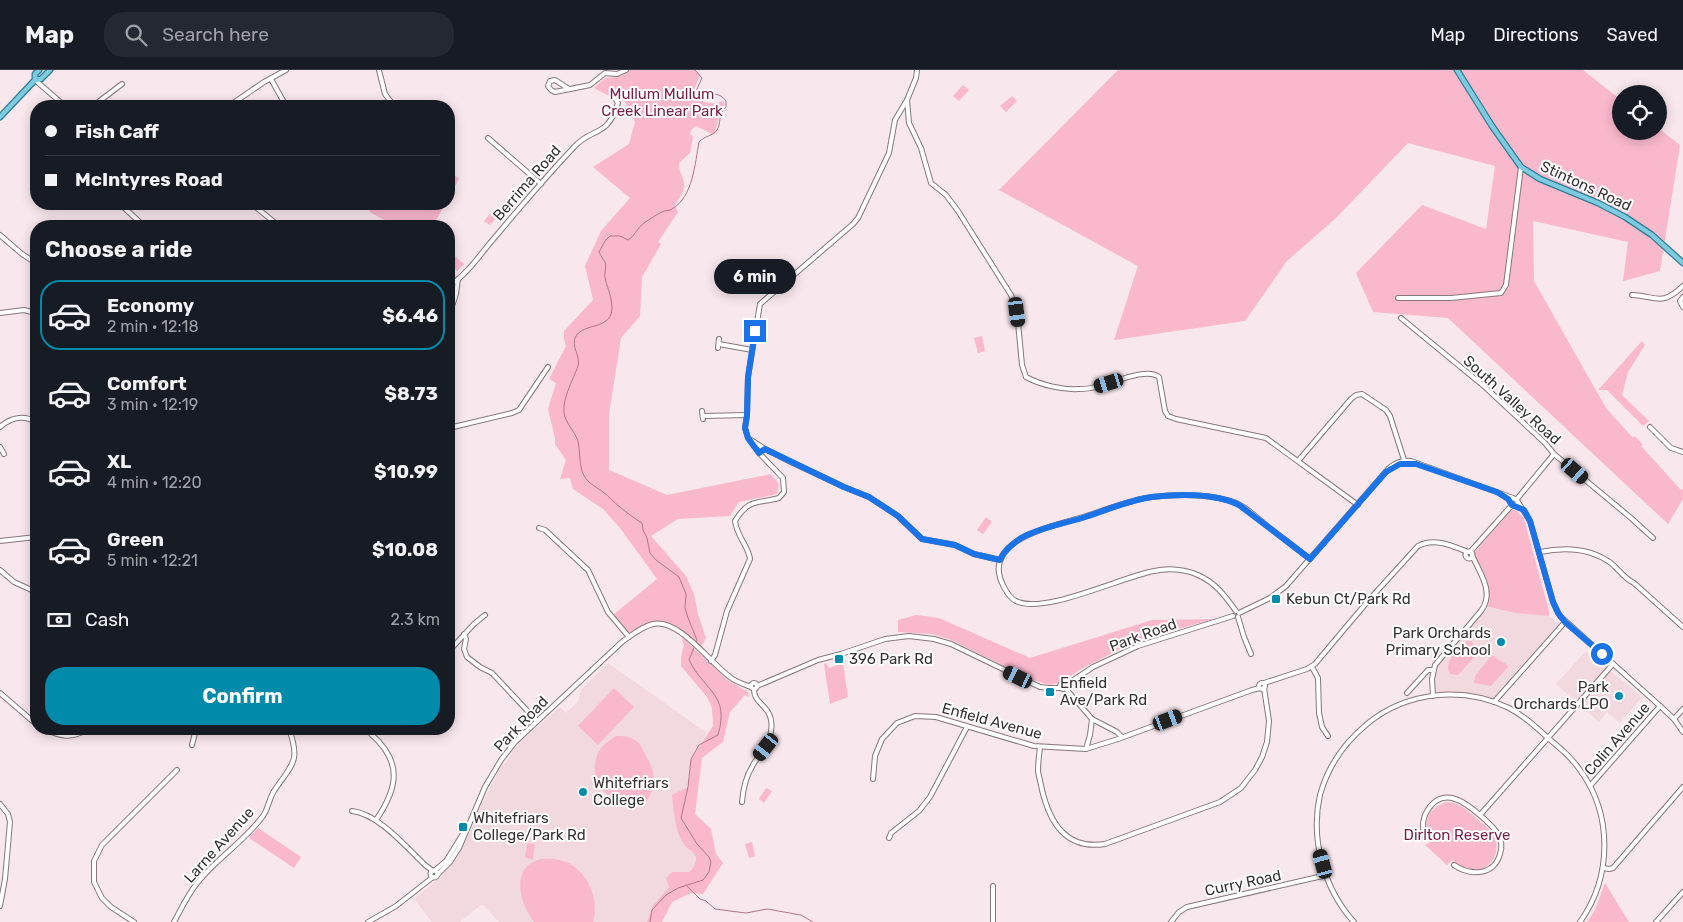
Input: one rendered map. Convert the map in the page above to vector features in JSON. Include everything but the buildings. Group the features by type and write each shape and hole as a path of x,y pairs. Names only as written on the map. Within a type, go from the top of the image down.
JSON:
{"main road":[{"path":"0,117 35,80 39,70"},
{"path":"35,80 41,79 50,70"},
{"name":"Stintons Road","path":"1457,70 1492,126 1521,167 1540,180 1598,203 1632,221 1652,235 1683,263"}],"street":[{"path":"238,100 286,70"},
{"path":"378,70 385,94 390,100"},
{"path":"568,89 557,81 553,80 549,83 549,89 553,92 590,86 605,73 617,74 626,70"},
{"path":"711,661 715,656 727,612 750,559 749,552 736,531 736,521 745,508 755,502 779,498 784,492 783,478 759,453 748,438 745,428 748,377 760,304 858,218 889,153 895,120 907,100 918,70"},
{"path":"271,78 283,100"},
{"path":"35,80 58,100"},
{"path":"102,100 122,84"},
{"name":"Berrima Road","path":"455,281 577,144 602,130 610,123 620,103 616,98"},
{"path":"907,100 909,123 921,148 931,183 946,195 958,211 1011,295 1017,312 1022,365 1026,377 1048,385 1077,389 1097,387 1153,373 1159,377 1165,411 1168,416 1266,438 1358,505"},
{"path":"488,138 541,184"},
{"path":"1398,298 1451,298 1500,293 1506,286 1521,167"},
{"path":"127,210 137,220"},
{"path":"259,210 272,220"},
{"path":"0,235 30,259"},
{"path":"455,297 458,279"},
{"path":"1632,295 1659,300 1670,297 1683,286"},
{"path":"1683,297 1680,301 1683,307"},
{"path":"0,313 24,310 30,312"},
{"name":"South Valley Road","path":"1401,318 1485,387 1545,443 1554,454 1653,538"},
{"path":"719,344 752,350"},
{"path":"455,427 519,410 548,367"},
{"path":"1298,461 1351,398 1362,394 1386,410 1390,416 1404,462 1411,461 1501,493 1524,510 1530,521 1540,552 1554,606 1565,622 1674,719 1683,732"},
{"path":"703,415 747,415"},
{"path":"0,427 8,421 20,417 30,419"},
{"path":"1650,427 1671,448 1683,452"},
{"path":"748,438 765,449 869,497 898,516 922,539 955,545 974,554 1000,560"},
{"path":"0,447 4,454"},
{"path":"759,453 765,449"},
{"path":"1470,554 1554,454"},
{"name":"Park Road","path":"1066,687 1093,667 1138,646 1237,614 1281,591 1392,465 1404,462"},
{"path":"1252,654 1244,637 1237,614 1220,589 1208,580 1191,572 1168,569 1148,572 1036,605 1017,602 1010,597 1003,587 999,576 1000,560 1011,545 1019,539 1032,534 1142,499 1179,496 1211,497 1235,503 1254,515 1310,559"},
{"path":"539,528 545,530 588,570 608,612 630,637"},
{"path":"0,541 30,538"},
{"path":"1328,736 1323,731 1319,712 1318,678 1312,666 1320,660 1340,634 1415,548 1424,543 1435,542 1470,554 1486,588 1487,598 1485,604 1438,660 1433,670 1433,696"},
{"path":"1540,552 1557,549 1576,550 1604,559 1683,627"},
{"path":"0,570 14,582 30,589"},
{"path":"455,644 485,615"},
{"path":"1494,702 1565,622"},
{"name":"Park Road","path":"368,922 396,906 428,881 446,861 471,819 485,787 501,760 515,742 605,659 644,627 654,624 672,627 684,635 731,678 754,687"},
{"path":"464,634 466,639 464,649 467,657 492,673 537,721"},
{"path":"742,802 746,781 772,733 768,712 756,698 754,687 818,660 886,639 909,636 934,639 951,644 1040,687 1060,688 1063,690 1066,687 1092,719 1112,729 1120,738"},
{"path":"1480,815 1613,664"},
{"name":"Enfield Avenue","path":"873,779 877,750 886,734 897,723 909,718 922,715 936,717 1030,746 1086,749 1263,686 1312,666"},
{"path":"1408,693 1427,671 1433,670"},
{"path":"1040,747 1039,774 1045,801 1054,822 1065,835 1079,843 1105,844 1213,805 1241,788 1255,770 1267,742 1269,721 1263,686"},
{"path":"0,693 30,719"},
{"path":"1354,922 1338,899 1326,875 1318,844 1318,809 1322,788 1331,765 1350,739 1372,720 1410,701 1446,694 1473,696 1494,702 1523,717 1574,762 1590,786 1598,806 1604,830 1603,868 1597,892 1580,922"},
{"name":"Colin Avenue","path":"1590,786 1660,706"},
{"path":"1674,719 1683,709"},
{"path":"1086,749 1092,719"},
{"path":"889,838 891,833 919,810 930,797 967,727"},
{"path":"192,745 194,735"},
{"name":"Larne Avenue","path":"174,922 199,880 236,845 264,814 270,797 290,768 295,756 291,735"},
{"path":"372,735 386,749 394,773 389,799 376,820"},
{"path":"134,922 111,907 99,894 94,882 94,861 105,841 177,770"},
{"path":"1603,868 1612,868 1683,787"},
{"path":"1426,837 1423,825 1424,816 1432,804 1451,798 1460,800 1480,815 1499,834 1502,848 1498,859 1489,869 1481,873 1469,873 1454,865"},
{"path":"0,804 10,819 5,879 0,906"},
{"path":"352,811 362,813 376,820 433,874"},
{"name":"Curry Road","path":"1171,922 1179,912 1187,907 1326,875"},
{"path":"993,886 993,922"},
{"path":"1656,922 1683,892"}],"shaded area":[{"name":"Park Orchards Primary School","path":"1486,606 1515,613 1549,616 1559,625 1495,698 1492,699 1471,693 1438,693 1434,688 1436,666"},
{"path":"1586,651 1642,697 1620,723 1607,712 1599,722 1556,684"},
{"name":"Whitefriars College","path":"608,663 707,733 699,745 688,787 674,812 675,823 685,845 696,858 693,870 678,873 652,907 647,922 499,922 482,904 460,922 432,922 414,899 441,877 462,849 500,769 520,742 560,707 566,713 578,702 581,690"}],"green space":[{"name":"Mullum Mullum Creek Linear Park","path":"630,70 695,70 700,74 693,93 694,96 708,103 722,101 725,104 721,110 714,135 696,126 692,129 690,134 693,137 690,153 679,163 684,186 683,192 675,206 678,212 658,242 661,244 642,277 640,316 621,338 609,414 609,470 667,495 771,474 779,484 777,494 739,502 730,516 678,519 651,536 686,576 694,594 706,638 700,648 684,633 669,624 652,622 628,632 613,615 657,579 620,528 603,509 573,489 570,478 560,479 566,460 555,444 548,409 556,383 549,379 566,346 564,331 593,300 585,266 601,231 630,198 593,167 629,144 635,122 625,102 594,88 604,79 620,76"},
{"path":"1118,70 1583,70 1612,93 1612,140 1667,140 1667,135 1680,145 1660,271 1623,281 1628,242 1533,221 1534,281 1606,408 1633,438 1635,436 1643,445 1641,446 1681,490 1683,489 1683,499 1668,524 1448,318 1373,312 1356,273 1422,205 1486,229 1495,166 1408,143 1336,218 1287,261 1245,321 1114,340 1138,266 999,190"},
{"path":"963,85 969,90 959,101 953,96"},
{"path":"1012,96 1017,101 1006,112 1000,106"},
{"path":"455,175 459,179 455,186"},
{"path":"369,210 442,210 436,220 384,220"},
{"path":"493,210 499,215 490,225 484,221"},
{"path":"455,256 464,264 457,271 455,269"},
{"path":"982,336 985,351 978,353 974,338"},
{"path":"1642,341 1645,345 1628,372 1622,395 1649,421 1643,426 1607,390 1598,390"},
{"path":"1512,509 1518,512 1524,519 1549,616 1515,613 1486,606 1489,590 1474,553"},
{"path":"986,517 992,522 983,534 977,530"},
{"path":"916,615 939,618 1030,658 1152,620 1214,619 1138,640 1081,669 1062,682 1050,685 1030,679 949,639 932,634 898,632 898,620"},
{"path":"683,638 727,680 748,692 749,697 745,695 730,712 723,742 702,758 695,814 711,829 716,854 723,863 703,894 691,893 672,902 662,922 647,922 652,907 669,887 666,878 672,872 689,872 695,864 695,856 685,846 679,834 675,821 672,795 688,787 691,759 713,726 712,708 707,697 681,666"},
{"path":"1467,641 1471,641 1477,648 1477,654 1458,675 1450,674 1448,665 1452,656"},
{"path":"1492,655 1508,667 1491,686 1474,683 1475,676"},
{"path":"826,663 829,668 843,663 848,697 830,704 824,664"},
{"path":"614,688 634,707 598,745 578,726"},
{"path":"616,736 628,737 637,742 651,766 654,784 645,804 631,807 616,800 602,790 596,779 595,766 598,754 604,745"},
{"path":"766,788 772,791 764,803 759,799"},
{"name":"Dirlton Reserve","path":"1447,802 1463,807 1494,835 1497,845 1496,851 1487,866 1475,871 1462,867 1452,860 1447,865 1425,845 1432,841 1427,828 1428,817 1435,808"},
{"path":"258,828 301,857 294,868 249,838"},
{"path":"752,842 755,856 749,858 745,844"},
{"path":"527,843 535,844 533,859 525,858"},
{"path":"541,859 565,861 584,876 594,898 595,914 593,922 534,922 521,896 521,877 531,863"},
{"path":"1605,883 1629,922 1587,922 1595,910"}],"waterway":[{"path":"650,922 652,910 666,895 678,888 703,880 709,872 711,862 709,857 697,844 681,818 688,787 691,759 699,745 718,735 721,710 714,694 695,671 689,660 697,640 685,608 686,594 679,577 656,560 650,553 642,523 586,478 581,467 578,441 565,417 564,405 579,362 574,344 576,336 582,330 606,321 612,312 605,278 606,264 599,252 610,236 620,236 628,240 644,223 661,212 671,210 679,204 685,196 692,179 699,142 715,132 723,110 726,107 726,101 721,96 700,96 697,94 702,78 695,70"},
{"path":"686,885 700,899 706,901 715,909 746,913 767,909 801,915 813,922"}],"place":[{"name":"Kebun Ct/Park Rd","path":"1276,599"},
{"name":"Park Orchards Primary School","path":"1501,642"},
{"name":"396 Park Rd","path":"839,659"},
{"name":"Enfield Ave/Park Rd","path":"1050,692"},
{"name":"Park Orchards LPO","path":"1619,696"},
{"name":"Whitefriars College","path":"583,792"},
{"name":"Whitefriars College/Park Rd","path":"463,827"}],"route":[{"path":"755,331 748,377 745,428 748,438 759,453 765,449 869,497 898,516 922,539 955,545 974,554 1000,560 1007,549 1019,539 1058,525 1142,499 1202,496 1231,501 1239,505 1310,559 1386,472 1400,464 1416,464 1501,493 1512,505 1524,510 1530,521 1540,552 1556,610 1565,622 1602,654"}]}
